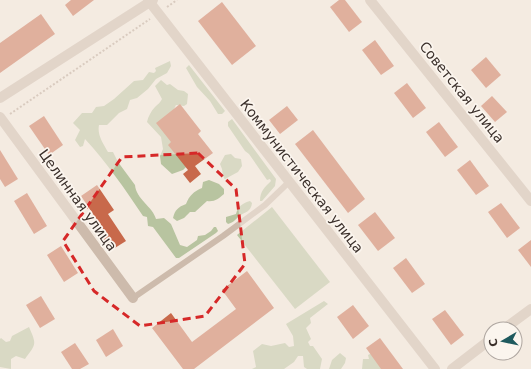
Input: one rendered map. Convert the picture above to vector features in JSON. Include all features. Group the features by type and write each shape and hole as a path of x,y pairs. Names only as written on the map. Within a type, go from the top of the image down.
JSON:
{"street":[{"name":"Советская улица","path":"370,0 531,201"},
{"name":"Коммунистическая улица","path":"150,1 435,369"},
{"path":"0,98 150,1"},
{"name":"Целинная улица","path":"1,118 132,298"},
{"path":"515,321 531,309"},
{"path":"452,369 483,345"}],"lane":[{"path":"132,298 223,236 265,205 289,182"}],"path":[{"path":"1,118 177,0"}],"highlighted area":[{"path":"198,153 236,189 245,264 205,316 140,326 94,291 63,241 122,157"}],"green space":[{"path":"170,61 171,66 167,73 156,79 148,89 137,98 130,100 127,109 119,113 107,125 99,125 99,132 108,152 113,152 118,162 135,185 138,195 152,211 156,219 164,218 171,224 180,245 187,247 197,240 198,236 205,235 216,227 218,231 216,233 179,258 176,258 153,227 148,226 147,217 143,216 116,176 85,139 83,146 80,147 75,140 80,130 73,123 82,113 92,113 96,107 104,106 134,81 143,80 149,72 154,73 156,71 155,68"},
{"path":"189,65 225,111 222,114 218,114 210,101 197,87 186,68"},
{"path":"161,80 167,85 170,84 178,90 184,91 188,94 187,104 184,106 176,105 173,111 190,163 183,170 172,174 161,164 160,156 163,149 161,137 147,122 151,112 162,99 155,86"},
{"path":"232,119 276,179 275,186 262,201 260,201 260,198 262,192 271,181 270,179 267,180 228,126 228,122"},
{"path":"231,154 235,158 241,159 242,166 238,172 225,179 220,164 225,155"},
{"path":"209,180 219,184 224,189 224,194 216,200 207,201 195,212 190,212 184,218 177,221 173,218 177,209 186,204 194,192 202,188 203,182"},
{"path":"250,201 252,203 249,210 234,221 228,224 226,222 226,217 236,214 241,205"},
{"path":"272,207 330,282 295,309 237,235"},
{"path":"324,301 328,304 310,318 311,323 306,328 311,339 308,342 310,346 313,346 322,359 320,369 307,369 304,367 303,356 298,356 294,362 284,369 252,369 256,367 253,351 262,344 271,346 285,343 289,347 294,346 293,336 286,324"},
{"path":"29,327 34,344 29,354 25,359 16,356 11,359 11,369 0,367 0,339 1,338 6,342 10,341 12,336"},
{"path":"340,353 346,358 341,369 329,369 332,360"},
{"path":"372,353 384,369 362,369 363,359 369,359 368,355"}],"building":[{"path":"71,0 94,0 73,16 65,5"},
{"path":"339,0 345,0 362,22 349,32 330,7"},
{"path":"222,2 256,46 232,65 198,21"},
{"path":"41,14 55,34 0,73 0,43"},
{"path":"375,40 394,66 381,75 362,50"},
{"path":"486,57 501,75 486,88 471,70"},
{"path":"407,83 426,108 413,118 394,93"},
{"path":"492,96 507,112 495,122 481,106"},
{"path":"180,104 201,131 198,134 213,153 195,166 201,174 190,183 183,174 188,170 168,145 171,142 156,123"},
{"path":"287,106 298,120 280,134 269,120"},
{"path":"44,116 63,145 49,155 29,126"},
{"path":"439,122 458,147 445,157 426,132"},
{"path":"313,130 365,199 348,213 295,144"},
{"path":"0,150 18,179 5,187 0,179"},
{"path":"470,160 489,186 476,195 457,170"},
{"path":"97,185 114,210 108,214 126,241 110,251 100,235 105,232 81,196"},
{"path":"27,193 47,226 34,234 14,201"},
{"path":"501,203 520,228 507,238 488,212"},
{"path":"375,212 395,238 378,251 358,225"},
{"path":"531,240 531,267 518,250"},
{"path":"61,246 78,273 64,282 47,255"},
{"path":"406,258 425,284 412,293 393,268"},
{"path":"247,271 274,308 194,369 183,369 152,328 171,313 192,342 236,309 222,290"},
{"path":"41,296 55,319 40,328 26,305"},
{"path":"353,305 369,326 353,339 337,317"},
{"path":"445,310 464,335 451,345 432,319"},
{"path":"113,329 123,346 106,357 96,340"},
{"path":"380,338 403,369 381,369 366,348"},
{"path":"75,343 89,364 80,369 72,369 61,352"}]}
